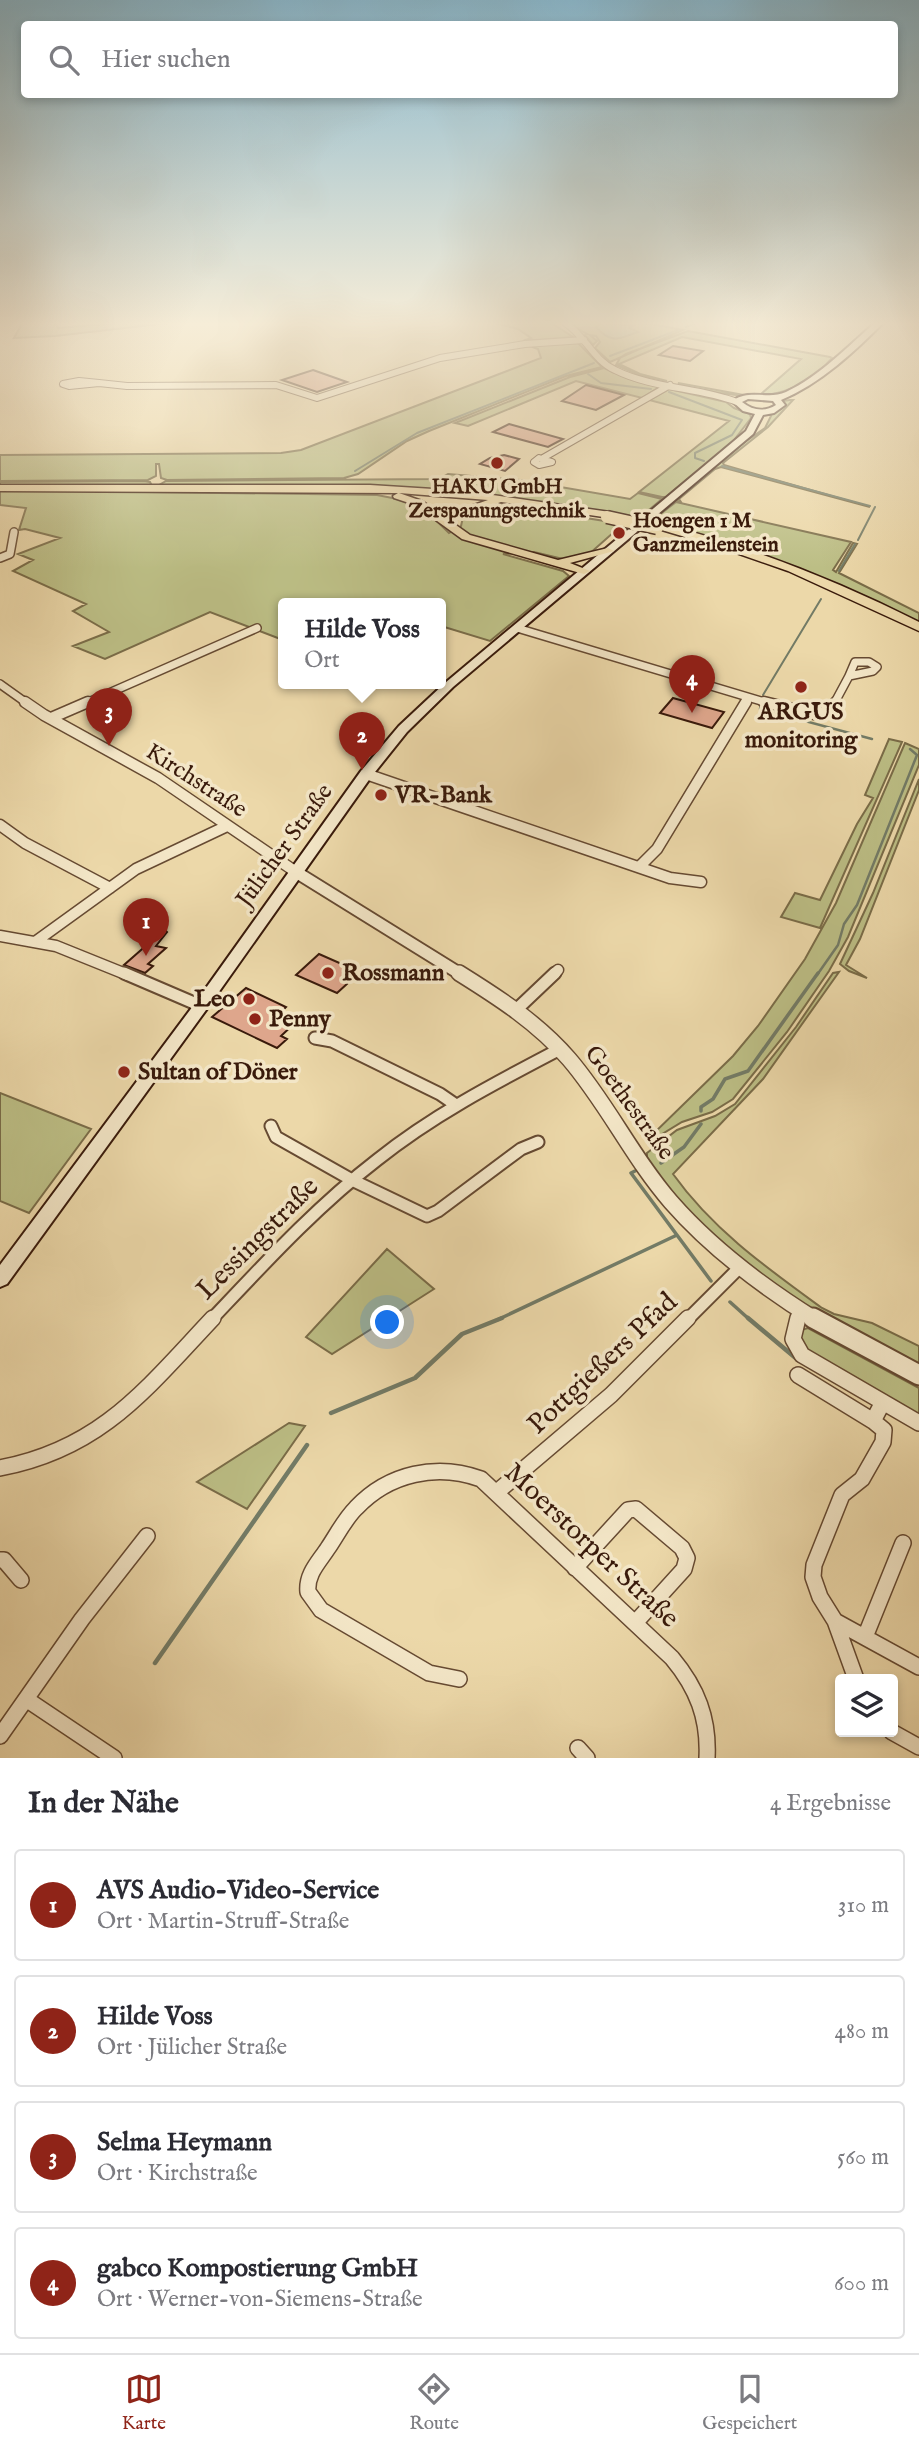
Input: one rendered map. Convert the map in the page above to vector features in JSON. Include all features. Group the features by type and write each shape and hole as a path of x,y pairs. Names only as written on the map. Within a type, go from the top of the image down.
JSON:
{"main road":[{"path":"741,404 741,408 760,412"},
{"name":"Jülicher Straße","path":"446,683 517,628 750,432 760,412 780,408 781,404"},
{"path":"173,487 461,495 608,516"},
{"path":"0,488 370,488 461,495 608,516 658,527 726,548 790,571 919,627"},
{"path":"365,491 415,500 430,508 448,528 463,536 584,571"},
{"path":"461,495 456,523 463,536"},
{"path":"443,521 443,516 461,495"},
{"path":"458,514 476,506 500,502"},
{"path":"553,562 573,561 608,551"},
{"name":"Jülicher Straße","path":"0,1279 201,1006 366,774 440,689"}],"street":[{"path":"543,458 636,404"},
{"path":"0,558 9,554 14,532"},
{"path":"51,718 257,628"},
{"path":"517,628 748,698 818,716 826,714 834,706 849,676"},
{"name":"Kirchstraße","path":"0,684 51,718 158,779 296,872"},
{"path":"639,867 657,849 748,698"},
{"path":"366,774 639,867 685,881 701,882"},
{"path":"0,825 24,843 110,888"},
{"path":"35,942 136,869 227,826"},
{"name":"Goethestraße","path":"296,872 333,892 516,1010 560,1049 595,1090 631,1150 673,1204 739,1268 801,1312 919,1375"},
{"path":"0,936 35,942 83,956 201,1006"},
{"path":"516,1010 558,970"},
{"path":"315,1038 332,1041 440,1094 456,1105"},
{"name":"Lessingstraße","path":"0,1468 71,1448 117,1417 352,1180 421,1127 560,1049"},
{"path":"271,1126 276,1137 352,1180 427,1216 438,1212 521,1149 538,1142"},
{"name":"Pottgießers Pfad","path":"497,1492 611,1395 739,1268"},
{"path":"801,1312 791,1336 792,1342 802,1355 919,1423"},
{"path":"798,1375 884,1430 883,1442 862,1479 842,1495 814,1565 813,1577 820,1597 835,1621 854,1674"},
{"path":"873,1422 883,1402"},
{"name":"Moerstorper Straße","path":"459,1679 429,1673 321,1610 312,1602 307,1590 308,1582 349,1516 362,1502 402,1478 424,1471 463,1470 481,1479 688,1676 701,1699 709,1739 707,1758"},
{"path":"575,1567 628,1510 636,1509 682,1548 687,1558 684,1569 635,1623"},
{"path":"0,1735 82,1619 147,1536"},
{"path":"865,1637 903,1543"},
{"path":"0,1560 4,1560 21,1580"},
{"path":"835,1621 919,1667"},
{"path":"26,1699 114,1758"},
{"path":"898,1735 919,1747"}],"shaded area":[{"path":"421,404 496,404 407,441 358,474 344,478 167,480 161,478 159,464 156,464 156,476 148,480 0,481 0,455 281,453 301,450"},
{"path":"502,404 521,404 468,426 455,423"},
{"path":"664,404 729,404 750,414 751,418 731,444 666,497 639,492 729,421"},
{"path":"782,404 789,404 768,427 723,463 724,465 870,507 721,467 679,499 681,502 676,501 736,448 765,428 771,416 767,414 781,409"},
{"path":"448,474 520,480 630,499 638,493 662,499 637,520 487,495 159,485 166,481 439,479"},
{"path":"0,482 150,482 152,486 0,487"},
{"path":"0,490 377,495 418,503 449,533 461,526 464,513 499,504 623,524 588,555 563,559 534,552 503,554 563,571 569,576 490,641 446,628 446,598 278,598 278,638 210,612 105,659 73,646 109,632 73,611 86,604 13,571 33,560 18,554 60,538 25,529 19,530 26,508 0,505"},
{"path":"676,502 851,542 833,570 836,572 853,543 857,544 839,573 919,613 919,623 842,587 650,522"},
{"path":"889,739 902,742 820,928 781,917 795,893 820,900 857,824 873,798 865,795"},
{"path":"905,743 919,749 919,765 848,937 829,971 787,1032 733,1099 712,1112 682,1122 649,1142 652,1135 733,1056 758,1026 805,959 836,903"},
{"path":"919,779 919,790 860,939 846,965 867,978 840,964 873,893"},
{"path":"839,972 763,1079 673,1174 705,1213 723,1230 761,1263 822,1308 834,1314 872,1323 919,1346 919,1368 833,1323 743,1264 679,1203 647,1161 647,1153 677,1130 715,1116 735,1104 796,1027 833,973"},
{"path":"0,1093 91,1129 29,1213 0,1201"},
{"path":"387,1249 434,1289 332,1354 306,1337"},
{"path":"808,1328 919,1388 919,1417 819,1360 799,1344 801,1330"},
{"path":"289,1423 305,1426 247,1509 197,1482"}],"building":[{"path":"573,404 607,404 596,410"},
{"path":"509,424 563,439 548,447 493,432"},
{"name":"HAKU GmbH Zerspanungstechnik","path":"504,455 519,459 505,471 480,464 490,458"},
{"path":"673,698 724,712 712,728 660,713"},
{"path":"164,929 167,932 156,946 166,948 148,964 153,966 145,973 124,965 149,943 143,940"},
{"name":"Rossmann","path":"319,954 360,972 337,993 296,975"},
{"name":"Penny","path":"246,988 286,1007 281,1012 298,1020 281,1036 287,1039 277,1048 212,1017"}],"waterway":[{"path":"355,471 417,433 490,404"},
{"path":"700,404 742,420 732,435 695,453 695,458 704,461"},
{"path":"722,466 870,506"},
{"path":"858,540 875,507"},
{"path":"839,571 855,544"},
{"path":"763,695 821,599"},
{"path":"761,704 760,709 872,739"},
{"path":"817,975 838,945 844,924 857,905 917,755 910,749"},
{"path":"701,1111 701,1107 713,1099 725,1079 748,1071 818,973"},
{"path":"661,1163 684,1147 701,1124"},
{"path":"635,1171 631,1173 677,1235"},
{"path":"497,1320 677,1235"},
{"path":"677,1235 711,1281"},
{"path":"730,1302 750,1320"},
{"path":"497,1320 502,1318"},
{"path":"748,1318 798,1360"},
{"path":"331,1413 415,1378 462,1334 497,1320"},
{"path":"155,1663 307,1445"}],"place":[{"name":"HAKU GmbH Zerspanungstechnik","path":"497,463"},
{"name":"Hoengen 1 M Ganzmeilenstein","path":"619,533"},
{"name":"ARGUS monitoring","path":"801,687"},
{"name":"gabco Kompostierung GmbH","path":"692,713"},
{"name":"Selma Heymann","path":"109,746"},
{"name":"Hilde Voss","path":"362,770"},
{"name":"VR-Bank","path":"381,795"},
{"name":"AVS Audio-Video-Service","path":"146,956"},
{"name":"Rossmann","path":"328,973"},
{"name":"Leo","path":"249,999"},
{"name":"Penny","path":"255,1019"},
{"name":"Sultan of Döner","path":"124,1072"}]}
